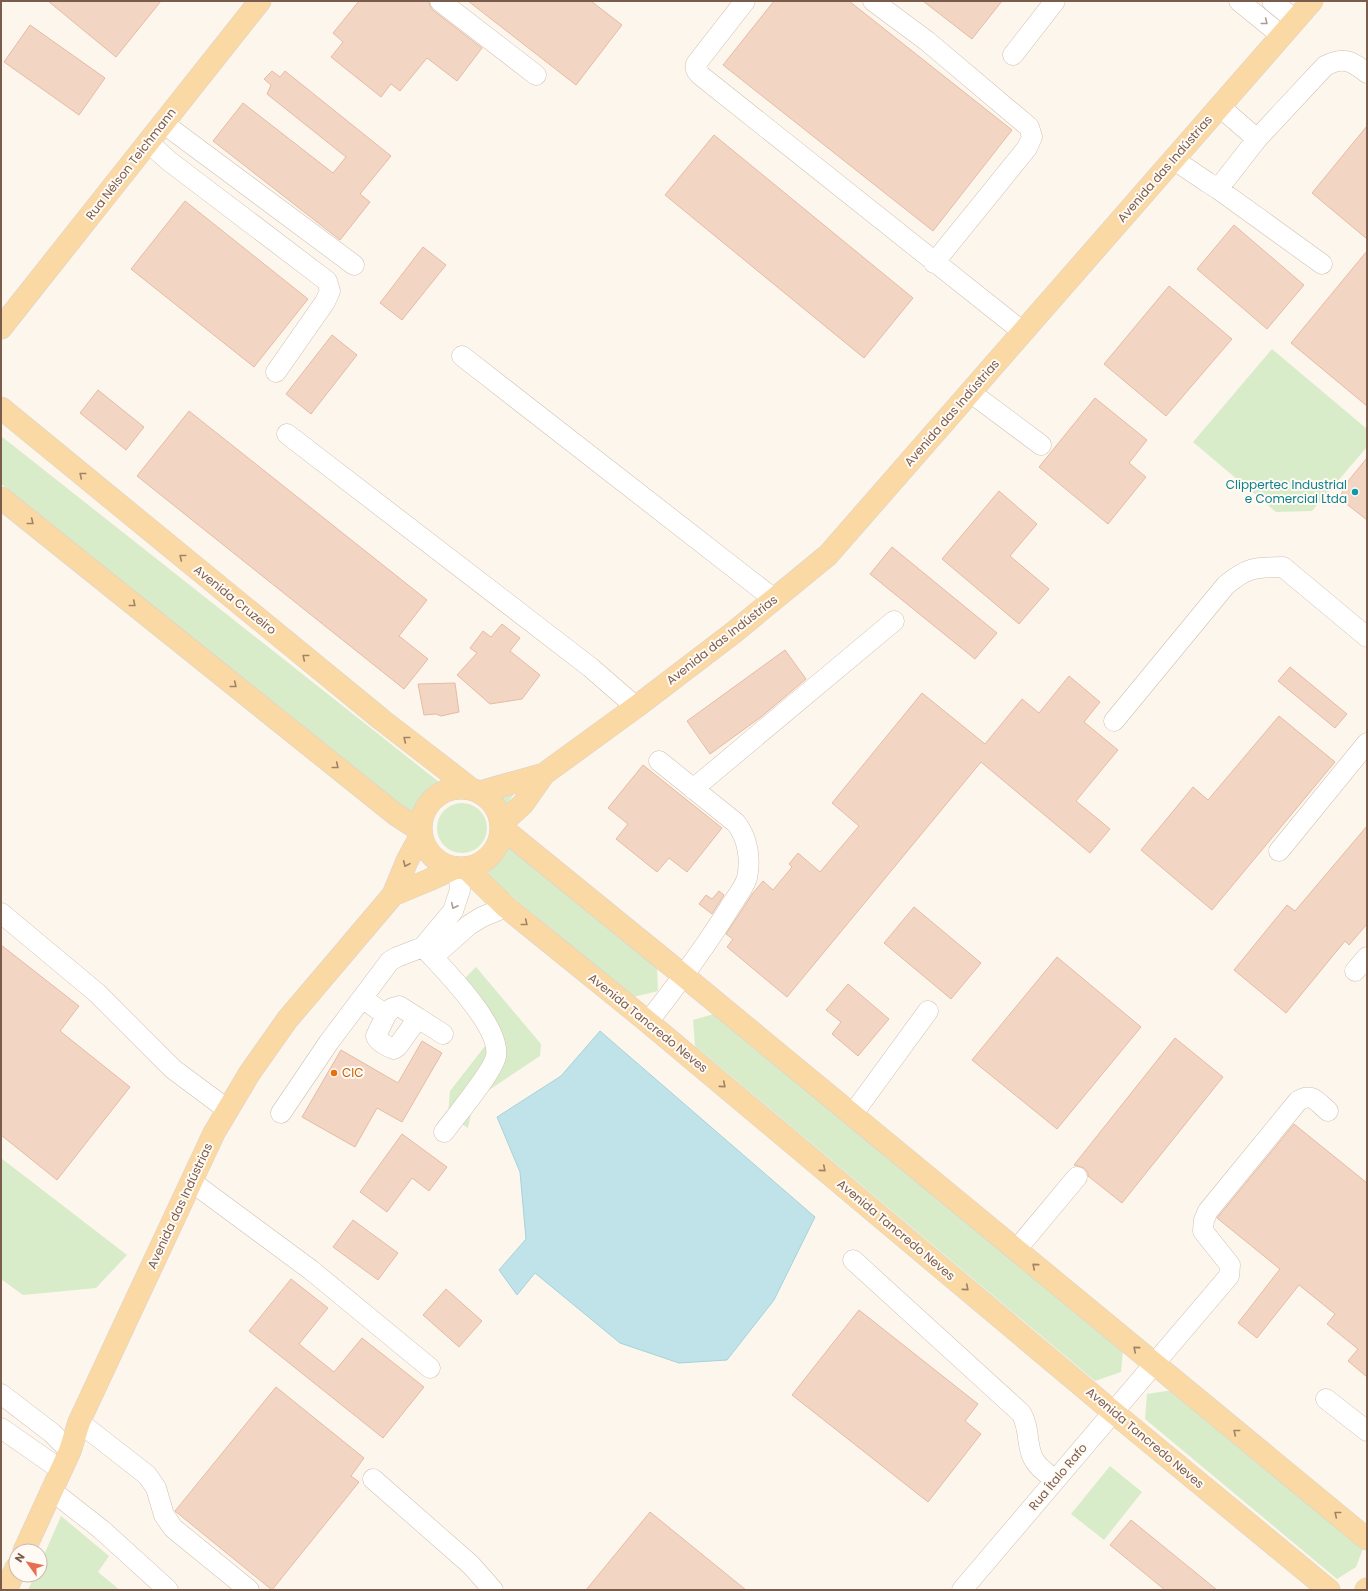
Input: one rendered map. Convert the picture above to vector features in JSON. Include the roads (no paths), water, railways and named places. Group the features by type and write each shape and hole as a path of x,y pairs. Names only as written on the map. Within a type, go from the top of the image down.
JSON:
{"main road":[{"name":"Rua Nélson Teichmann","path":"1,328 260,1"},
{"name":"Avenida das Indústrias","path":"544,774 636,707 733,633 828,555 1312,1"},
{"name":"Avenida Cruzeiro","path":"1,408 382,720 475,790"},
{"path":"1,498 388,809 421,833"},
{"path":"460,868 443,864 432,857 425,847 421,833 421,821 425,809 433,798 444,791 457,788 475,790 544,774"},
{"path":"502,826 523,804 544,774"},
{"path":"393,895 460,868 477,865 487,859 499,840 502,826 496,807 489,799 475,790"},
{"path":"502,826 1367,1539"},
{"path":"393,895 407,861 421,833"},
{"name":"Avenida Tancredo Neves","path":"460,868 648,1022 1112,1412 1329,1590"},
{"name":"Avenida das Indústrias","path":"28,1543 65,1461 79,1422 214,1133 249,1074 287,1020 393,895"}],"street":[{"path":"440,1 536,75"},
{"path":"746,1 696,64 696,70 700,75 934,263 1023,332"},
{"path":"873,1 927,41 1030,127 1032,137 1027,148 934,263"},
{"path":"1013,55 1055,1"},
{"path":"1272,1 1288,28"},
{"path":"1247,3 1288,28"},
{"path":"1218,189 1257,139 1325,66 1335,60 1364,66"},
{"path":"1219,106 1257,139"},
{"path":"163,123 354,265"},
{"path":"148,142 169,161 327,281 330,291 325,302 276,372"},
{"path":"1173,159 1218,189 1322,264"},
{"path":"462,356 774,599"},
{"path":"970,392 1041,445"},
{"path":"287,434 590,667 636,707"},
{"path":"1114,721 1226,585 1239,575 1252,568 1283,567 1367,637"},
{"path":"693,789 894,621"},
{"path":"1279,851 1367,743"},
{"path":"648,1022 684,976 719,925 746,880 748,868 746,840 736,823 659,761"},
{"path":"428,952 455,906 460,890 460,868"},
{"path":"281,1113 328,1042 390,961 396,957 428,952 482,917 506,907"},
{"path":"1,913 96,993 173,1069 228,1110"},
{"path":"428,952 466,993 491,1032 495,1044 496,1057 490,1070 444,1132"},
{"path":"362,998 386,1015"},
{"path":"418,1018 398,1046 394,1049 377,1039 376,1036 386,1015 392,1008 399,1006 418,1018 443,1034"},
{"path":"852,1115 928,1011"},
{"name":"Rua Ítalo Rafo","path":"962,1590 1229,1276 1230,1265 1203,1231 1204,1220 1208,1211 1298,1101 1305,1096 1311,1097 1328,1111"},
{"path":"1016,1250 1077,1177"},
{"path":"192,1182 311,1270 430,1368"},
{"path":"853,1260 1021,1413 1026,1422 1032,1456 1037,1464 1055,1480"},
{"path":"1,1394 52,1433 65,1461"},
{"path":"1326,1399 1367,1431"},
{"path":"27,1414 7,1432 65,1461"},
{"path":"79,1422 147,1475 156,1488 164,1515 173,1528 249,1590"},
{"path":"373,1479 472,1565 493,1590"},
{"path":"52,1490 102,1530 168,1590"}],"water":[{"path":"600,1031 815,1217 774,1300 727,1360 679,1363 620,1343 535,1273 517,1295 499,1270 526,1239 520,1172 497,1117 561,1076"}],"place":[{"name":"Clippertec Industrial e Comercial Ltda","path":"1355,492"},
{"name":"CIC","path":"334,1073"}]}
